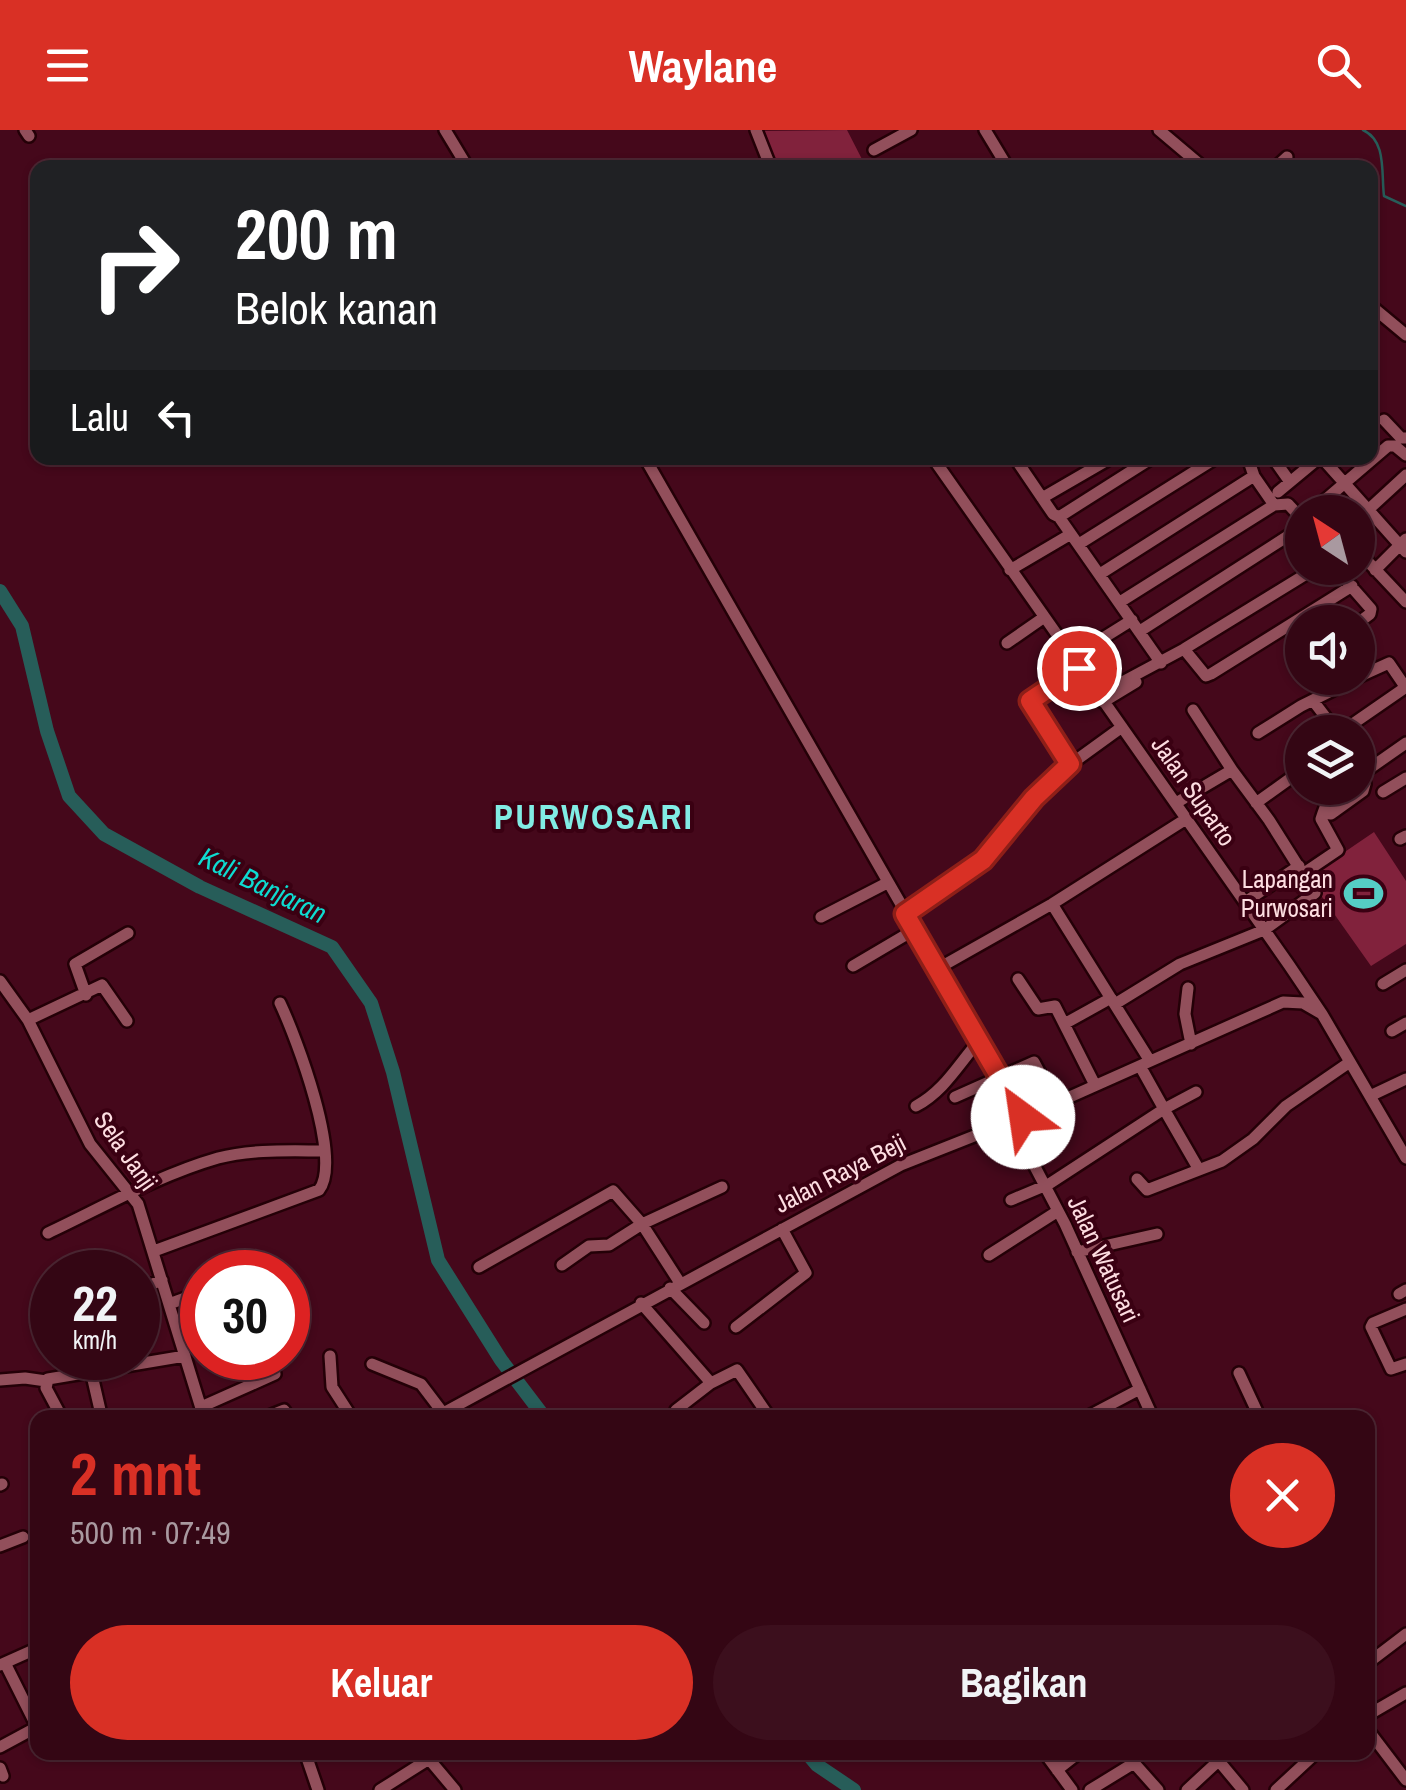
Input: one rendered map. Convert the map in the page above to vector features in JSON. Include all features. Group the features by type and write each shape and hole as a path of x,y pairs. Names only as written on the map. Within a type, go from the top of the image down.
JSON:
{"street":[{"path":"445,130 463,160"},
{"path":"756,130 769,160"},
{"path":"874,150 912,130"},
{"path":"984,130 1003,160"},
{"path":"1159,130 1195,160"},
{"path":"1283,160 1287,156"},
{"path":"1378,311 1406,335"},
{"path":"1384,420 1400,438 1406,438"},
{"path":"1378,452 1395,446 1406,456"},
{"name":"Jalan Watusari","path":"649,465 1000,1079 1149,1410"},
{"name":"Jalan Suparto","path":"938,465 1289,965 1406,1158"},
{"path":"1020,465 1160,663"},
{"path":"1042,498 1100,465"},
{"path":"1059,517 1141,465"},
{"path":"1010,570 1075,539 1204,465"},
{"path":"1250,465 1254,476 1285,502"},
{"path":"1278,465 1290,482"},
{"path":"1120,602 1276,498 1312,465"},
{"path":"1327,465 1354,495"},
{"path":"1332,495 1361,465"},
{"path":"1375,503 1406,474"},
{"path":"1100,574 1254,476"},
{"path":"1375,517 1404,546 1375,570 1406,602"},
{"path":"1100,640 1136,625 1285,537"},
{"path":"1100,698 1288,585"},
{"path":"1326,605 1352,586 1367,605"},
{"path":"1007,642 1043,618"},
{"path":"1184,649 1201,672 1211,674 1285,632"},
{"path":"1365,715 1406,688 1388,663 1375,669"},
{"path":"1070,764 1030,701 1079,668"},
{"path":"1258,733 1326,695"},
{"path":"1314,702 1325,715"},
{"path":"1066,1023 1180,964 1264,930 1315,893 1193,710"},
{"path":"905,914 983,860 1034,798 1070,764 1122,727"},
{"path":"1375,769 1406,743"},
{"path":"1176,803 1232,770"},
{"path":"1383,792 1406,778"},
{"path":"1256,803 1285,782"},
{"path":"1245,902 1338,850 1321,819 1323,813 1331,814 1343,805"},
{"path":"937,969 1052,904 1186,819"},
{"path":"821,917 887,883"},
{"path":"1052,904 1113,1001 1164,1109 1198,1168"},
{"path":"853,966 914,930"},
{"path":"86,994 75,964 128,933"},
{"path":"1289,965 1292,983 1283,1002 1303,1002 1322,1014"},
{"path":"1383,984 1406,970"},
{"path":"1018,979 1038,1010 1055,1006 1095,1085"},
{"name":"Sela Janji","path":"0,981 28,1020 76,1122 131,1194 154,1250"},
{"path":"28,1020 102,985 127,1021"},
{"path":"1188,988 1185,1014 1192,1044"},
{"name":"Jalan Raya Beji","path":"452,1410 641,1303 901,1165 1056,1103 1283,1002"},
{"path":"157,1250 324,1185 326,1151 313,1088 280,1004"},
{"path":"1392,1031 1406,1022"},
{"path":"916,1106 943,1089 978,1042"},
{"path":"956,1098 1034,1062 1056,1103"},
{"path":"1137,1180 1146,1190 1222,1160 1242,1148 1286,1106 1350,1062"},
{"path":"1370,1096 1406,1079"},
{"path":"1010,1200 1045,1185 1196,1092"},
{"path":"48,1233 217,1159 256,1152 326,1151"},
{"path":"562,1265 590,1246 609,1246 642,1224 722,1187"},
{"path":"480,1267 613,1192 642,1224 675,1286 704,1323"},
{"path":"989,1256 1058,1211"},
{"path":"736,1326 806,1273 782,1229"},
{"path":"1078,1252 1157,1234"},
{"name":"Sela Janji","path":"160,1273 180,1338"},
{"path":"169,1304 180,1300"},
{"path":"641,1303 711,1383"},
{"path":"1406,1309 1371,1327 1390,1369 1406,1364"},
{"path":"330,1356 332,1387 347,1410"},
{"path":"372,1364 422,1384 439,1410"},
{"path":"676,1410 731,1370 737,1370 764,1410"},
{"path":"1240,1373 1256,1410"},
{"path":"0,1380 46,1381 59,1410"},
{"path":"93,1380 100,1410"},
{"name":"Sela Janji","path":"192,1380 201,1410"},
{"path":"206,1410 263,1380"},
{"path":"1100,1410 1140,1389"},
{"path":"0,1546 23,1537"},
{"path":"1375,1658 1406,1634"},
{"path":"30,1654 3,1664 30,1714"},
{"path":"1375,1711 1406,1693"},
{"path":"0,1746 30,1731"},
{"path":"1375,1739 1406,1780"},
{"path":"308,1760 318,1790"},
{"path":"380,1790 422,1760"},
{"path":"429,1760 455,1790"},
{"path":"1050,1760 1072,1790"},
{"path":"1057,1770 1070,1760"},
{"path":"1188,1790 1219,1760"},
{"path":"1225,1760 1241,1789"},
{"path":"1276,1790 1308,1760"},
{"path":"1090,1790 1132,1763 1158,1790"}],"shaded area":[{"path":"847,130 862,160 775,160 763,131"},
{"name":"Lapangan Purwosari","path":"1374,832 1406,881 1406,944 1371,966 1308,877"}],"waterway":[{"path":"1363,130 1371,135 1379,150 1384,196 1406,206"},
{"name":"Kali Banjaran","path":"0,591 22,626 47,731 69,796 104,834 200,887 332,947 371,1003 393,1072 438,1260 501,1360 539,1410"},
{"name":"Kali Banjaran","path":"813,1760 854,1790"}],"place":[{"name":"Lapangan Purwosari","path":"1363,893"}],"district":[{"name":"PURWOSARI","path":"594,817"}],"route":[{"path":"1023,1117 905,914 983,860 1034,798 1070,764 1030,701 1079,668"}]}
